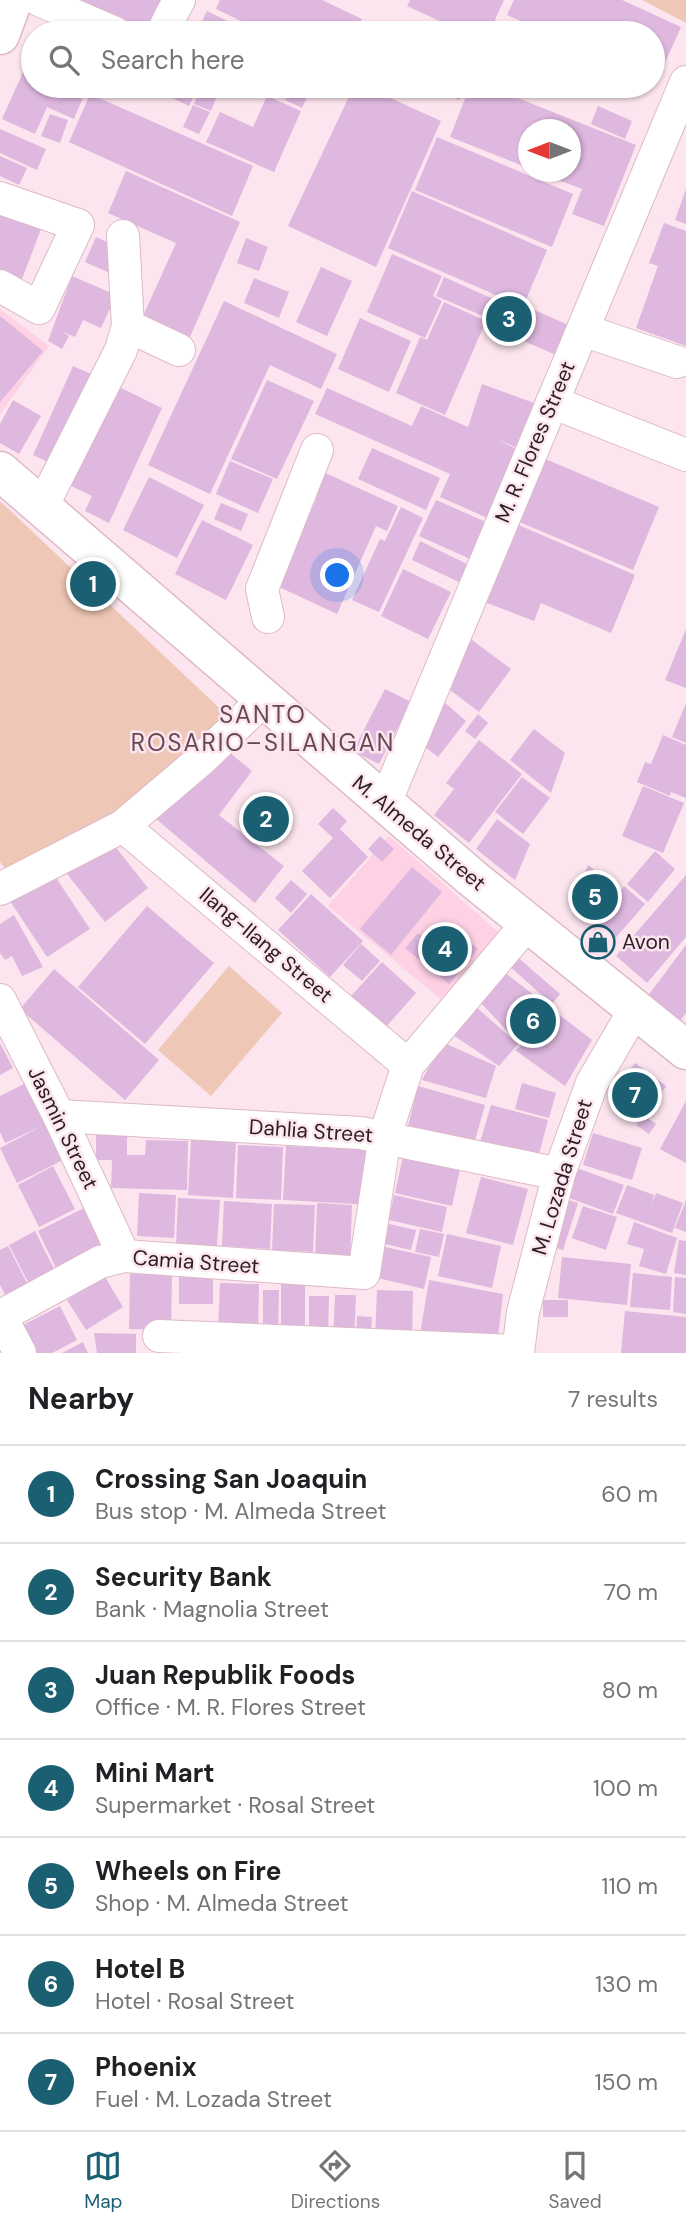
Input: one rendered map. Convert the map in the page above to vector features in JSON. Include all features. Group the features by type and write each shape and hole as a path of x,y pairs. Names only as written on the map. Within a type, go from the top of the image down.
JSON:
{"main road":[{"path":"0,35 13,0"},
{"name":"M. Almeda Street","path":"0,471 43,505 263,700 527,923 686,1050"}],"street":[{"path":"39,0 87,21"},
{"path":"168,21 179,0"},
{"name":"M. R. Flores Street","path":"385,803 686,82"},
{"path":"0,198 78,225 39,308 0,286"},
{"path":"43,505 121,350 128,326 123,236"},
{"path":"128,326 179,350"},
{"path":"583,330 677,362"},
{"path":"552,402 686,455"},
{"path":"268,617 262,589 317,450"},
{"path":"0,889 123,826 203,758 263,700"},
{"name":"Ilang-Ilang Street","path":"123,826 408,1065"},
{"path":"385,1136 408,1065 527,923"},
{"name":"Jasmin Street","path":"0,1000 59,1116 124,1256"},
{"name":"M. Lozada Street","path":"518,1352 523,1312 559,1174 592,1083 634,1011"},
{"name":"Dahlia Street","path":"59,1116 385,1136 559,1174"},
{"name":"Camia Street","path":"0,1316 100,1262 124,1256 364,1273 385,1136"},
{"path":"0,1316 20,1353"},
{"path":"159,1336 518,1352"}],"shaded area":[{"path":"642,0 686,0 686,23 648,3"},
{"path":"0,309 49,346 0,414"},
{"path":"0,501 231,719 134,802 6,869 0,862"},
{"path":"389,836 505,938 449,1006 328,906"},
{"path":"229,966 282,1013 211,1096 158,1050"}],"building":[{"path":"76,0 167,0 157,21 124,21"},
{"path":"220,0 322,0 362,19 241,21 216,9"},
{"path":"410,0 504,0 494,21 440,21 407,6"},
{"path":"514,0 622,0 681,27 665,63 665,21 520,21 507,15"},
{"path":"207,11 228,21 202,21"},
{"path":"21,77 21,98 83,98 74,119 47,107 35,134 2,119"},
{"path":"88,98 99,98 253,166 232,216 69,142"},
{"path":"172,98 193,98 189,106"},
{"path":"196,98 216,98 211,111 194,104"},
{"path":"266,98 301,111 274,172 206,142 220,112 253,127"},
{"path":"286,98 307,98 302,108 285,100"},
{"path":"348,98 390,98 441,121 376,267 288,226"},
{"path":"465,98 517,98 570,119 518,119 518,164 450,137"},
{"path":"193,105 210,112 199,134 183,127"},
{"path":"598,106 632,121 625,139 591,124"},
{"path":"50,114 68,120 60,143 41,136"},
{"path":"581,123 636,145 604,226 572,214 582,189 563,182 581,182"},
{"path":"0,129 46,149 37,170 0,153"},
{"path":"437,137 518,171 518,182 544,182 573,194 552,247 415,190"},
{"path":"0,156 27,168 19,185 0,176"},
{"path":"126,171 240,222 190,337 143,316 176,243 108,213"},
{"path":"686,189 686,224 675,220"},
{"path":"412,191 547,250 523,307 388,248"},
{"path":"0,208 43,224 22,279 0,271"},
{"path":"664,223 686,231 686,346 636,328 658,266 649,263"},
{"path":"96,237 123,249 112,274 85,262"},
{"path":"246,238 268,247 259,271 237,263"},
{"path":"392,254 442,276 433,296 442,301 425,338 367,312"},
{"path":"321,267 352,281 327,336 296,322"},
{"path":"72,276 116,295 101,328 83,320 75,337 61,331 69,336 62,349 48,341"},
{"path":"444,277 491,298 483,316 436,296"},
{"path":"254,278 289,292 279,318 244,303"},
{"path":"224,301 337,354 321,389 270,365 210,494 148,465"},
{"path":"444,302 486,321 445,415 396,393 420,337 427,340"},
{"path":"534,310 573,327 561,357 521,340"},
{"path":"0,316 43,351 0,402"},
{"path":"360,318 411,341 389,392 338,369"},
{"path":"73,366 100,378 59,467 33,455"},
{"path":"267,380 314,401 277,479 231,459"},
{"path":"111,383 162,408 109,523 85,511 92,496 65,483"},
{"path":"482,384 545,407 527,452 496,439 523,452 492,520 440,497 450,474 315,414 327,388 412,426 421,406 468,427"},
{"path":"13,400 41,416 19,454 0,443 0,424"},
{"path":"372,448 440,478 426,510 358,479"},
{"path":"543,458 659,507 633,570 517,521"},
{"path":"230,461 273,479 258,513 216,494"},
{"path":"312,467 398,506 387,531 376,526 337,614 277,586 316,500 301,493"},
{"path":"149,477 204,505 177,558 123,530"},
{"path":"436,500 486,522 470,559 419,536"},
{"path":"221,503 248,514 241,531 214,519"},
{"path":"401,507 423,518 379,612 352,600 380,539 385,541"},
{"path":"202,520 253,545 226,600 175,574"},
{"path":"514,523 635,575 611,633 541,603 534,621 482,601"},
{"path":"420,541 467,564 459,582 412,560"},
{"path":"403,569 451,592 428,639 381,616"},
{"path":"686,629 686,688 665,680"},
{"path":"472,640 511,669 479,712 441,683"},
{"path":"385,689 411,702 379,764 353,751"},
{"path":"437,696 466,721 438,757 416,740"},
{"path":"686,703 686,743 672,737"},
{"path":"478,714 488,723 475,739 465,731"},
{"path":"534,729 565,753 551,793 510,760"},
{"path":"663,735 686,745 686,798 671,792 670,796 637,782 645,762 651,764"},
{"path":"479,740 522,774 469,843 434,815 454,789 446,783"},
{"path":"224,748 252,771 219,815 284,866 255,903 148,812"},
{"path":"522,777 550,798 523,834 495,812"},
{"path":"643,786 684,803 663,853 622,836"},
{"path":"333,808 347,821 340,829 368,857 330,898 302,871 333,838 318,824"},
{"path":"497,819 530,844 515,880 476,849"},
{"path":"106,835 148,888 105,922 64,870"},
{"path":"380,836 394,849 382,862 368,849"},
{"path":"655,851 675,869 648,902 627,884"},
{"path":"588,865 621,890 624,886 645,904 612,942 573,905"},
{"path":"412,867 442,892 391,955 360,929"},
{"path":"53,873 90,929 47,957 10,901"},
{"path":"686,875 686,937 647,983 616,956"},
{"path":"291,880 307,894 291,913 275,898"},
{"path":"311,894 363,941 330,977 278,930"},
{"path":"147,906 214,963 145,1044 78,987"},
{"path":"14,915 43,967 22,976 12,956 5,960 0,953 0,924"},
{"path":"454,929 478,949 449,984 425,964"},
{"path":"418,933 435,948 422,962 405,948"},
{"path":"361,944 380,961 362,981 343,965"},
{"path":"686,945 686,1013 679,1022 647,997"},
{"path":"515,955 560,994 552,1004 507,964"},
{"path":"382,962 416,993 385,1028 351,996"},
{"path":"54,969 159,1060 125,1100 20,1009"},
{"path":"503,971 592,1040 565,1086 515,1050 521,1046 481,1003"},
{"path":"475,1006 518,1044 499,1066 453,1035"},
{"path":"442,1042 496,1066 486,1098 422,1080"},
{"path":"0,1043 13,1068 0,1075"},
{"path":"635,1063 666,1086 651,1108 619,1084"},
{"path":"28,1082 65,1159 17,1183 0,1148 42,1126 5,1143 0,1132 0,1096"},
{"path":"522,1083 556,1093 549,1118 515,1109"},
{"path":"418,1086 485,1105 474,1144 408,1126"},
{"path":"686,1101 686,1163 660,1149"},
{"path":"491,1105 548,1120 537,1162 479,1146"},
{"path":"643,1115 656,1124 649,1134 636,1125"},
{"path":"593,1133 642,1148 632,1180 583,1165"},
{"path":"96,1134 127,1135 127,1155 145,1155 146,1140 188,1141 187,1190 111,1188 112,1160 96,1160"},
{"path":"191,1140 236,1142 233,1198 188,1195"},
{"path":"238,1145 283,1147 281,1200 236,1198"},
{"path":"286,1146 374,1150 372,1205 283,1200"},
{"path":"403,1156 460,1169 452,1206 395,1193"},
{"path":"53,1166 75,1209 39,1227 18,1185"},
{"path":"571,1166 624,1185 613,1214 561,1195"},
{"path":"481,1177 528,1189 513,1245 466,1233"},
{"path":"627,1185 654,1195 652,1204 656,1193 683,1203 672,1233 616,1213"},
{"path":"139,1193 176,1195 174,1238 137,1236"},
{"path":"394,1195 447,1207 442,1232 389,1220"},
{"path":"559,1197 578,1203 563,1250 544,1244"},
{"path":"178,1198 220,1200 217,1246 176,1244"},
{"path":"686,1200 686,1232 675,1228"},
{"path":"224,1201 272,1204 270,1249 222,1246"},
{"path":"317,1203 352,1205 350,1262 315,1260"},
{"path":"274,1204 315,1205 313,1252 272,1250"},
{"path":"90,1205 111,1247 59,1274 38,1231"},
{"path":"583,1206 617,1217 606,1250 572,1238"},
{"path":"634,1222 677,1238 666,1274 639,1266 644,1249 627,1244"},
{"path":"389,1224 416,1230 411,1250 385,1244"},
{"path":"420,1229 444,1234 439,1257 415,1252"},
{"path":"35,1231 57,1275 31,1288 9,1245"},
{"path":"447,1234 501,1246 492,1288 438,1276"},
{"path":"679,1240 686,1241 686,1275 674,1273"},
{"path":"8,1246 30,1289 8,1300 0,1285 0,1250"},
{"path":"385,1247 431,1257 424,1289 378,1278"},
{"path":"562,1257 631,1264 627,1305 558,1298"},
{"path":"633,1273 672,1277 670,1310 630,1307"},
{"path":"130,1274 172,1275 171,1330 129,1329"},
{"path":"179,1274 213,1274 213,1304 179,1304"},
{"path":"105,1277 123,1307 86,1330 67,1300"},
{"path":"675,1277 686,1278 686,1314 673,1312"},
{"path":"281,1280 305,1280 305,1337 281,1336"},
{"path":"429,1280 503,1294 497,1346 418,1346"},
{"path":"220,1283 259,1284 258,1333 218,1332"},
{"path":"263,1290 279,1290 278,1337 263,1337"},
{"path":"377,1290 413,1291 412,1340 375,1339"},
{"path":"335,1295 356,1295 354,1342 333,1341"},
{"path":"309,1296 329,1296 328,1337 309,1337"},
{"path":"543,1300 568,1300 568,1317 543,1317"},
{"path":"60,1306 77,1340 52,1353 35,1353 21,1326"},
{"path":"625,1311 686,1317 686,1353 621,1353"},
{"path":"357,1316 372,1317 371,1338 356,1337"},
{"path":"94,1333 136,1334 136,1353 97,1353"},
{"path":"83,1342 88,1353 62,1353"}],"place":[{"name":"Juan Republik Foods","path":"509,319"},
{"name":"Crossing San Joaquin","path":"93,584"},
{"name":"Security Bank","path":"266,819"},
{"name":"Wheels on Fire","path":"595,897"},
{"name":"Avon","path":"598,942"},
{"name":"Mini Mart","path":"445,949"},
{"name":"Hotel B","path":"533,1021"},
{"name":"Phoenix","path":"635,1095"}],"district":[{"name":"SANTO ROSARIO–SILANGAN","path":"263,728"}]}
